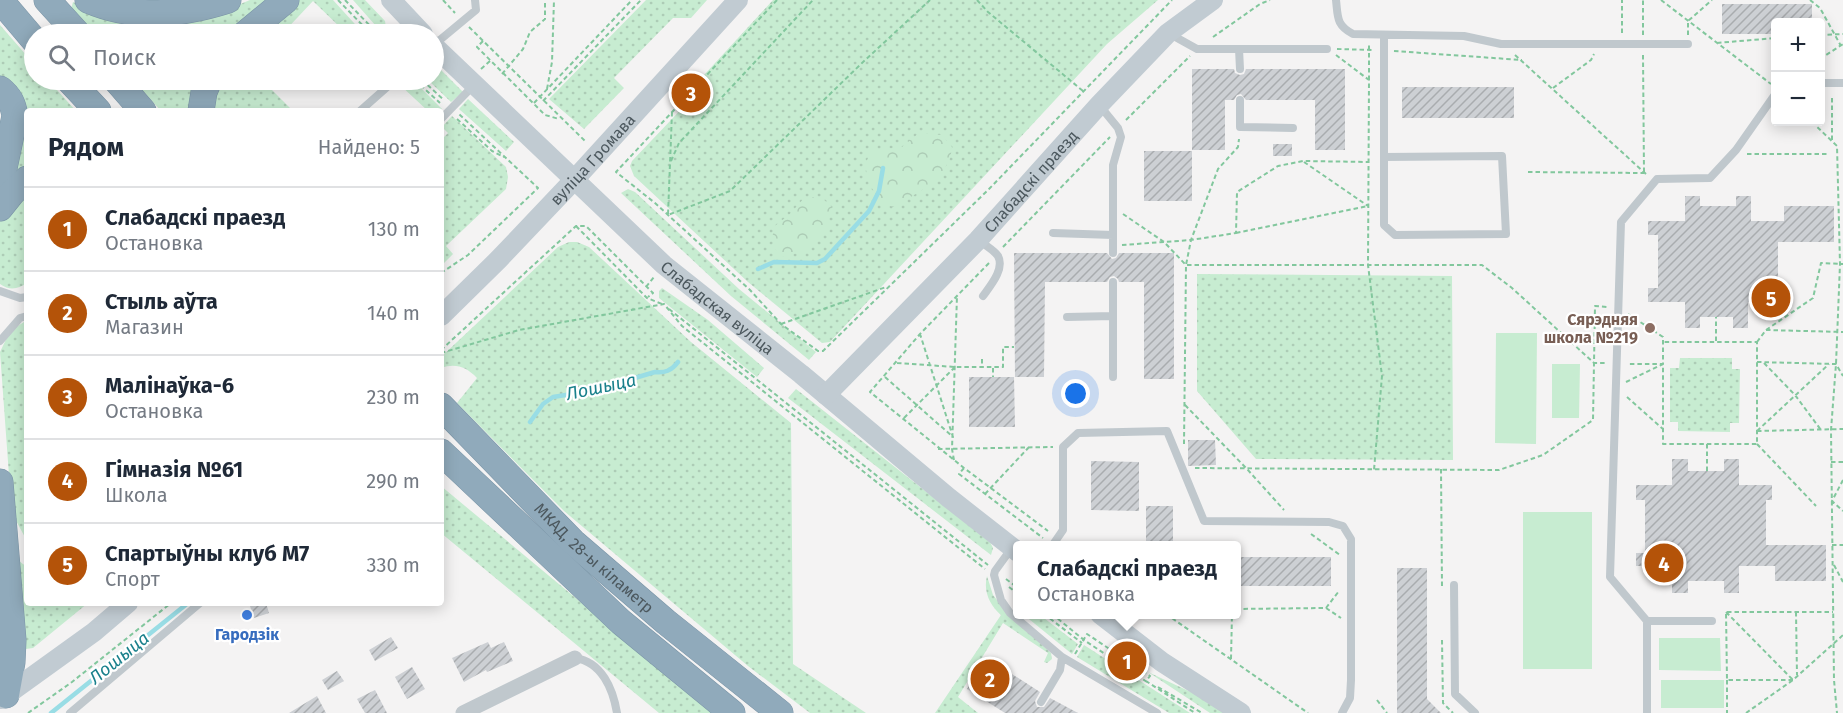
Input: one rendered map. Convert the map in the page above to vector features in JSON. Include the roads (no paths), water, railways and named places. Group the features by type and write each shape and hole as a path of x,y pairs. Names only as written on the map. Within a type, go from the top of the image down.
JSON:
{"highway":[{"path":"0,0 24,28"},
{"path":"47,0 69,24"},
{"path":"87,0 144,14 198,10 228,0"},
{"path":"257,24 286,0"},
{"path":"0,89 8,95 15,116 0,187"},
{"path":"78,90 95,108"},
{"path":"125,90 140,108"},
{"path":"201,108 205,90"},
{"path":"0,208 24,182"},
{"name":"МКАД, 28-ы кіламетр","path":"444,409 573,542 666,622 780,713"},
{"name":"МКАД, 28-ы кіламетр","path":"444,455 621,622 732,713"},
{"path":"0,482 13,639 12,662 2,693"},
{"path":"3,514 24,548"}],"main road":[{"path":"391,0 414,24"},
{"name":"вуліца Громава","path":"444,313 574,180 738,0"},
{"name":"Слабадскі праезд","path":"826,395 978,240 1099,105 1168,33 1213,0"},
{"name":"Слабадская вуліца","path":"444,55 664,265 1013,548"},
{"path":"2,693 94,632 124,606"},
{"path":"1105,619 1162,662 1241,713"}],"street":[{"path":"463,713 575,658"}],"lane":[{"path":"444,37 476,10 475,0"},
{"path":"1336,0 1338,19 1342,28 1353,34 1464,36 1501,44 1688,44"},
{"path":"1168,33 1197,49 1327,49"},
{"path":"1384,35 1384,51 1384,157 1384,225 1395,235 1506,234 1502,156 1384,157"},
{"path":"1239,49 1239,69"},
{"path":"1825,83 1843,83"},
{"path":"444,116 475,84"},
{"path":"363,108 384,90"},
{"path":"1240,100 1240,127 1293,128"},
{"path":"1647,713 1647,621 1610,577 1617,363 1615,307 1621,222 1657,179 1710,178 1732,154 1771,100"},
{"path":"1099,105 1118,128 1121,137 1113,165 1113,250"},
{"path":"1053,233 1113,235"},
{"path":"978,240 997,254 1000,263 996,278 983,296"},
{"path":"1113,282 1113,377"},
{"path":"0,291 24,296"},
{"path":"1068,317 1113,316"},
{"path":"0,341 20,318 24,317"},
{"path":"1055,541 1063,530 1063,447 1078,433 1167,431 1204,521 1329,522 1343,526 1351,539 1352,680 1350,699 1342,713"},
{"path":"1013,552 995,574 1000,600 1013,616"},
{"path":"1454,585 1455,694 1475,713"},
{"path":"70,713 196,606"},
{"path":"1017,619 1062,657 1157,713"},
{"path":"1647,621 1712,621"},
{"path":"1041,702 1060,670 1062,657"},
{"path":"575,658 596,666 614,694 617,713"}],"waterway":[{"name":"Лошыца","path":"758,269 774,262 817,263 825,259 869,211 879,191 883,168"},
{"name":"Лошыца","path":"530,422 543,404 553,397 591,391 655,372 665,372 678,362"},
{"name":"Лошыца","path":"51,713 184,606"}],"place":[{"name":"Малінаўка-6","path":"691,93"},
{"name":"Спартыўны клуб М7","path":"1771,298"},
{"name":"Сярэдняя школа №219","path":"1650,328"},
{"name":"Гімназія №61","path":"1664,563"},
{"name":"Гародзік","path":"247,615"},
{"name":"Слабадскі праезд","path":"1127,661"},
{"name":"Стыль аўта","path":"990,679"}]}
